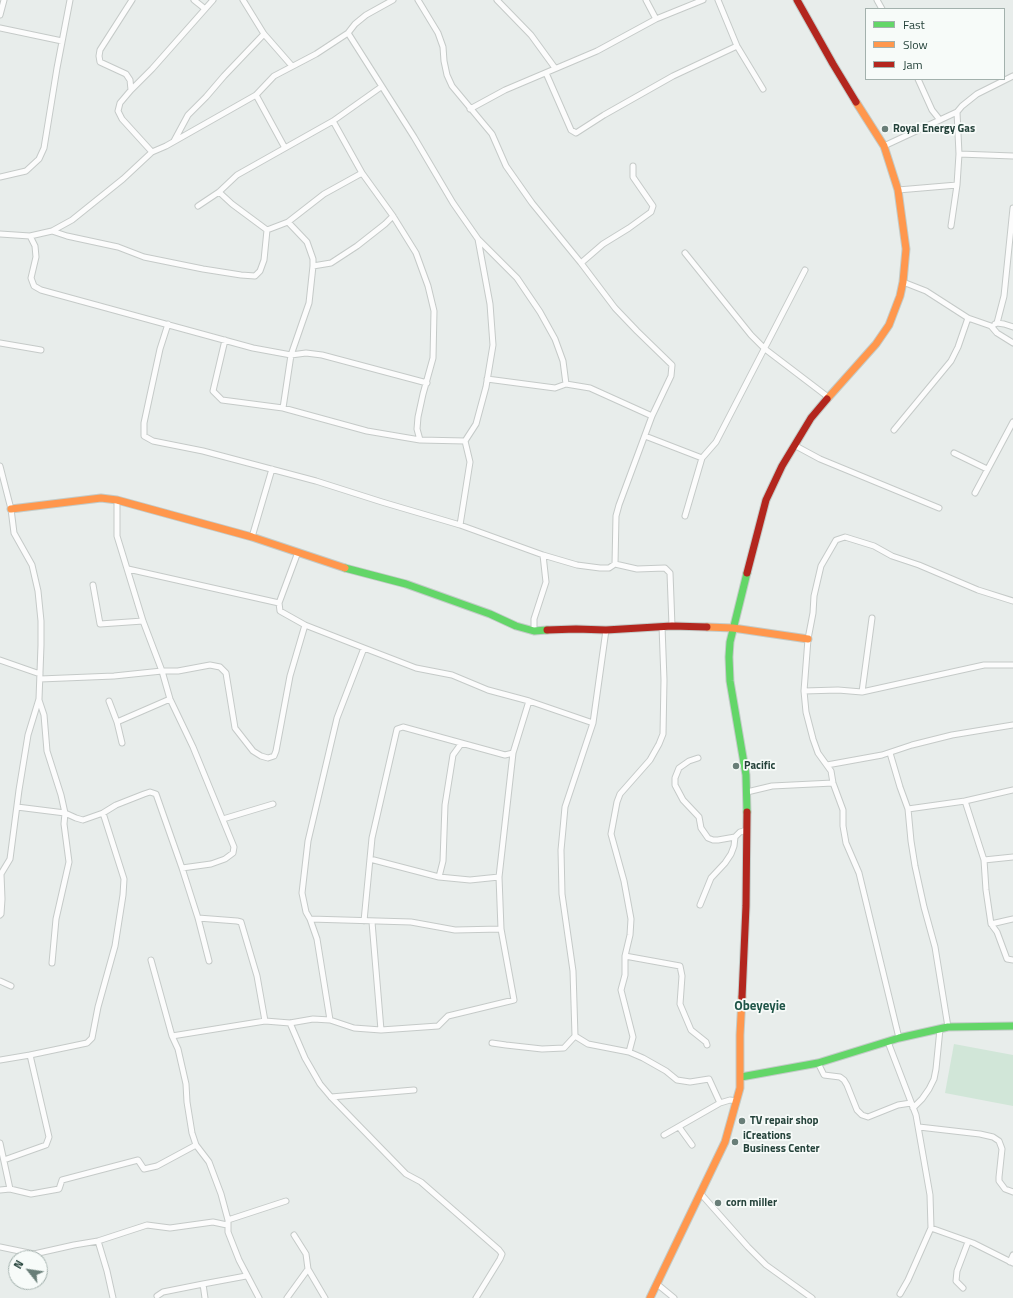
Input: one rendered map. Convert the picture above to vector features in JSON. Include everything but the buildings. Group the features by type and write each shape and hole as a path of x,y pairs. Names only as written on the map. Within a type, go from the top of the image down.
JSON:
{"main road":[{"path":"650,1298 725,1142 731,1117 737,1101 741,1077 740,1035 745,945 747,792 746,775 730,681 729,657 733,628 766,500 782,466 811,418 872,349 889,325 900,296 906,249 898,190 884,146 833,64 798,0"},
{"path":"10,509 101,498 117,500 252,537 336,566 406,584 490,614 516,626 534,631 576,629 606,630 672,626 733,628 808,639"},
{"path":"741,1077 818,1063 899,1038 948,1027 1013,1026"}],"street":[{"path":"0,15 4,0"},
{"path":"0,177 26,171 39,159 44,148 70,0"},
{"path":"130,90 130,80 126,74 100,62 99,56 100,50 132,0"},
{"path":"194,0 204,8"},
{"path":"152,152 122,119 118,111 120,103 130,90 152,69 212,0"},
{"path":"243,0 264,34 292,66"},
{"path":"0,234 30,236 52,231 72,220 118,184 152,152 174,142 256,94 274,76 316,54 348,33 355,24 366,15 393,0"},
{"path":"418,0 438,33 443,47 447,75 452,86 492,134 506,166 532,203 581,262 615,308 672,365 671,376 652,416 646,436 619,505 616,516 615,564"},
{"path":"498,0 531,35 555,68"},
{"path":"646,0 656,19"},
{"path":"470,109 505,90 596,52 656,19 703,0"},
{"path":"718,0 737,46 763,89"},
{"path":"0,28 62,41"},
{"path":"348,33 478,239 517,278 540,312 555,339 563,360 566,384"},
{"path":"174,142 188,115 264,34"},
{"path":"546,73 571,130 576,133 604,115 673,76 737,46"},
{"path":"884,146 956,112 977,94 1013,76"},
{"path":"918,80 932,110 940,120"},
{"path":"198,206 219,192 237,175 333,122 381,87"},
{"path":"256,94 285,148"},
{"path":"952,226 959,154 956,112"},
{"path":"333,122 362,173 393,216 416,253 428,286 434,311 433,358 418,417 420,440"},
{"path":"959,154 1013,156"},
{"path":"581,262 602,244 629,228 651,212 653,206 633,177 633,166"},
{"path":"267,230 288,222 324,194 362,173"},
{"path":"898,190 957,185"},
{"path":"219,192 232,204 267,230"},
{"path":"997,323 1004,296 1013,208"},
{"path":"313,266 331,263 357,246 393,216"},
{"path":"283,408 291,355 309,303 313,266 313,259 307,242 288,222"},
{"path":"52,231 67,236 118,247 144,257 203,269 255,276 260,271 264,260 267,230"},
{"path":"30,236 35,246 36,257 31,278 34,286 49,292 253,348 291,355 306,353 322,355 427,383"},
{"path":"460,525 470,462 465,441 476,424 487,379 493,345 490,304 478,239"},
{"path":"685,253 705,276 745,328 765,349 828,397"},
{"path":"685,516 702,458 716,442 806,270"},
{"path":"902,282 926,291 968,318 991,326 997,333 1013,343"},
{"path":"894,430 950,361 958,347 968,318"},
{"path":"991,326 997,323 1013,327"},
{"path":"168,324 160,349 150,395 144,423 144,436 153,441 203,450 316,481 460,525 543,555 577,565 609,568 615,564 637,569 665,568 670,573 672,626"},
{"path":"225,340 213,391 222,400 283,408 367,431 420,440 465,441"},
{"path":"0,343 41,350"},
{"path":"487,379 555,388 566,384 590,388 652,416"},
{"path":"975,493 1013,422"},
{"path":"646,436 702,458"},
{"path":"794,445 820,459 939,508"},
{"path":"954,452 987,470"},
{"path":"0,466 14,533 32,565 38,591 41,621 39,699 28,735 10,858 0,874 2,899 0,915"},
{"path":"252,537 272,468"},
{"path":"117,500 117,536 143,621 162,671 170,699 193,747 234,847 233,853 225,859 211,864 182,868"},
{"path":"899,1038 859,873 846,843 843,826 844,810 833,783 831,771 818,753 806,712 804,691 808,639 813,613 814,596 821,566 836,540 845,537 874,546 892,556 919,565 978,590 1013,601"},
{"path":"298,552 279,602 280,611 305,625 416,668 452,675 488,690 529,701 594,723"},
{"path":"534,631 534,619 546,582 543,555"},
{"path":"128,569 279,602"},
{"path":"93,585 100,624 143,621"},
{"path":"862,692 872,618"},
{"path":"0,660 40,676 114,676 162,671 178,671 210,665 220,667 226,673 235,728 253,751 268,758 274,756 276,751 290,676 305,625"},
{"path":"629,1052 633,1037 621,990 625,975 625,956 630,935 631,919 624,881 611,834 620,794 650,760 663,734 664,680 662,626"},
{"path":"492,1043 506,1046 542,1049 564,1048 575,1036 573,971 562,894 561,850 565,806 594,723 606,630"},
{"path":"330,1020 317,939 306,912 302,892 308,841 338,718 364,648"},
{"path":"804,691 838,690 862,692 984,665 1013,665"},
{"path":"39,699 44,715 47,751 65,813 64,824 69,862 56,919 52,963"},
{"path":"117,722 170,699"},
{"path":"109,701 117,722 122,743"},
{"path":"172,1036 265,1021 290,1023 313,1019 330,1020 354,1028 380,1030 438,1026 448,1016 514,1000 501,929 499,877 513,753 529,701"},
{"path":"827,765 870,758 952,735 1013,725"},
{"path":"364,921 372,838 398,729 403,727 505,755 513,753"},
{"path":"439,877 443,861 444,805 453,755 461,744"},
{"path":"890,753 908,809 914,860 935,948 948,1027"},
{"path":"698,758 689,761 679,768 675,778 675,785 683,800 699,817 701,828 708,838 713,840 735,837 740,832 747,830"},
{"path":"747,792 772,786 833,783"},
{"path":"908,809 965,801 1013,790"},
{"path":"17,807 65,813 83,820 103,813 116,805 144,794 150,792 156,794 198,918 209,962"},
{"path":"965,801 984,860 986,890 991,924 997,932 1007,959 1013,960"},
{"path":"223,819 273,804"},
{"path":"0,1060 87,1043 92,1038 98,1007 115,946 124,879 103,813"},
{"path":"700,906 711,878 731,854 735,837"},
{"path":"984,860 1013,857"},
{"path":"370,859 439,877 470,880 499,877"},
{"path":"198,918 241,922 257,976 265,1021"},
{"path":"310,919 411,922 455,930 501,929"},
{"path":"991,924 1013,919"},
{"path":"372,922 380,1030"},
{"path":"625,956 680,966 682,976 680,1004 691,1030 706,1042 707,1045"},
{"path":"151,960 172,1036 177,1046 186,1084 192,1133 196,1145 209,1162 222,1194 228,1222 228,1232 246,1276 259,1298"},
{"path":"0,981 10,986"},
{"path":"290,1023 305,1058 320,1084 331,1097 406,1174 421,1182 502,1254 476,1298"},
{"path":"818,1063 824,1075 840,1077 844,1080 857,1110 862,1115 868,1117 898,1105 912,1106 922,1100 934,1079 940,1029"},
{"path":"575,1036 588,1044 629,1052 643,1058 666,1071 676,1080 690,1082 709,1079 720,1103"},
{"path":"888,1042 912,1106 918,1127 930,1195 931,1228 908,1280 900,1294"},
{"path":"4,1160 46,1145 50,1137 30,1055"},
{"path":"331,1097 414,1090"},
{"path":"664,1135 720,1103 730,1100 737,1101"},
{"path":"679,1127 692,1145"},
{"path":"918,1127 980,1134 993,1137 999,1141 1002,1149 999,1182 1005,1189 1013,1192"},
{"path":"0,1143 10,1189"},
{"path":"0,1190 10,1189 31,1194 59,1189 62,1180 138,1160 144,1169 157,1166 196,1145"},
{"path":"701,1194 766,1265 812,1298"},
{"path":"0,1248 34,1254 74,1244 98,1241 147,1225 170,1228 213,1222 228,1222 286,1201"},
{"path":"931,1228 968,1242 1012,1263 1013,1255"},
{"path":"294,1235 306,1254 308,1269 325,1298"},
{"path":"98,1241 113,1298"},
{"path":"963,1288 956,1281 956,1271 968,1242"},
{"path":"287,1298 308,1269"},
{"path":"157,1296 163,1292 246,1276"},
{"path":"204,1284 205,1298"},
{"path":"657,1284 674,1298"}],"green space":[{"path":"954,1044 1013,1055 1013,1106 945,1093"}],"traffic: fast":[{"path":"345,568 406,584 490,614 516,626 534,631 547,630"},
{"path":"747,573 730,642 729,657 730,681 746,775 747,812"},
{"path":"741,1077 818,1063 899,1038 948,1027 1013,1026"}],"traffic: slow":[{"path":"827,399 876,344 889,325 900,296 903,282 906,249 898,190 884,146 856,102"},
{"path":"11,509 101,498 117,500 252,537 345,568"},
{"path":"707,627 733,628 808,639"},
{"path":"650,1298 725,1142 740,1088 742,997"}],"traffic: jam":[{"path":"797,0 856,102"},
{"path":"747,573 766,500 782,466 811,418 827,399"},
{"path":"547,630 606,630 672,626 707,627"},
{"path":"742,997 746,906 747,812"}],"place":[{"name":"Royal Energy Gas","path":"885,129"},
{"name":"Pacific","path":"736,766"},
{"name":"TV repair shop","path":"742,1121"},
{"name":"iCreations Business Center","path":"735,1142"},
{"name":"corn miller","path":"718,1203"}],"district":[{"name":"Obeyeyie","path":"760,1007"}]}
